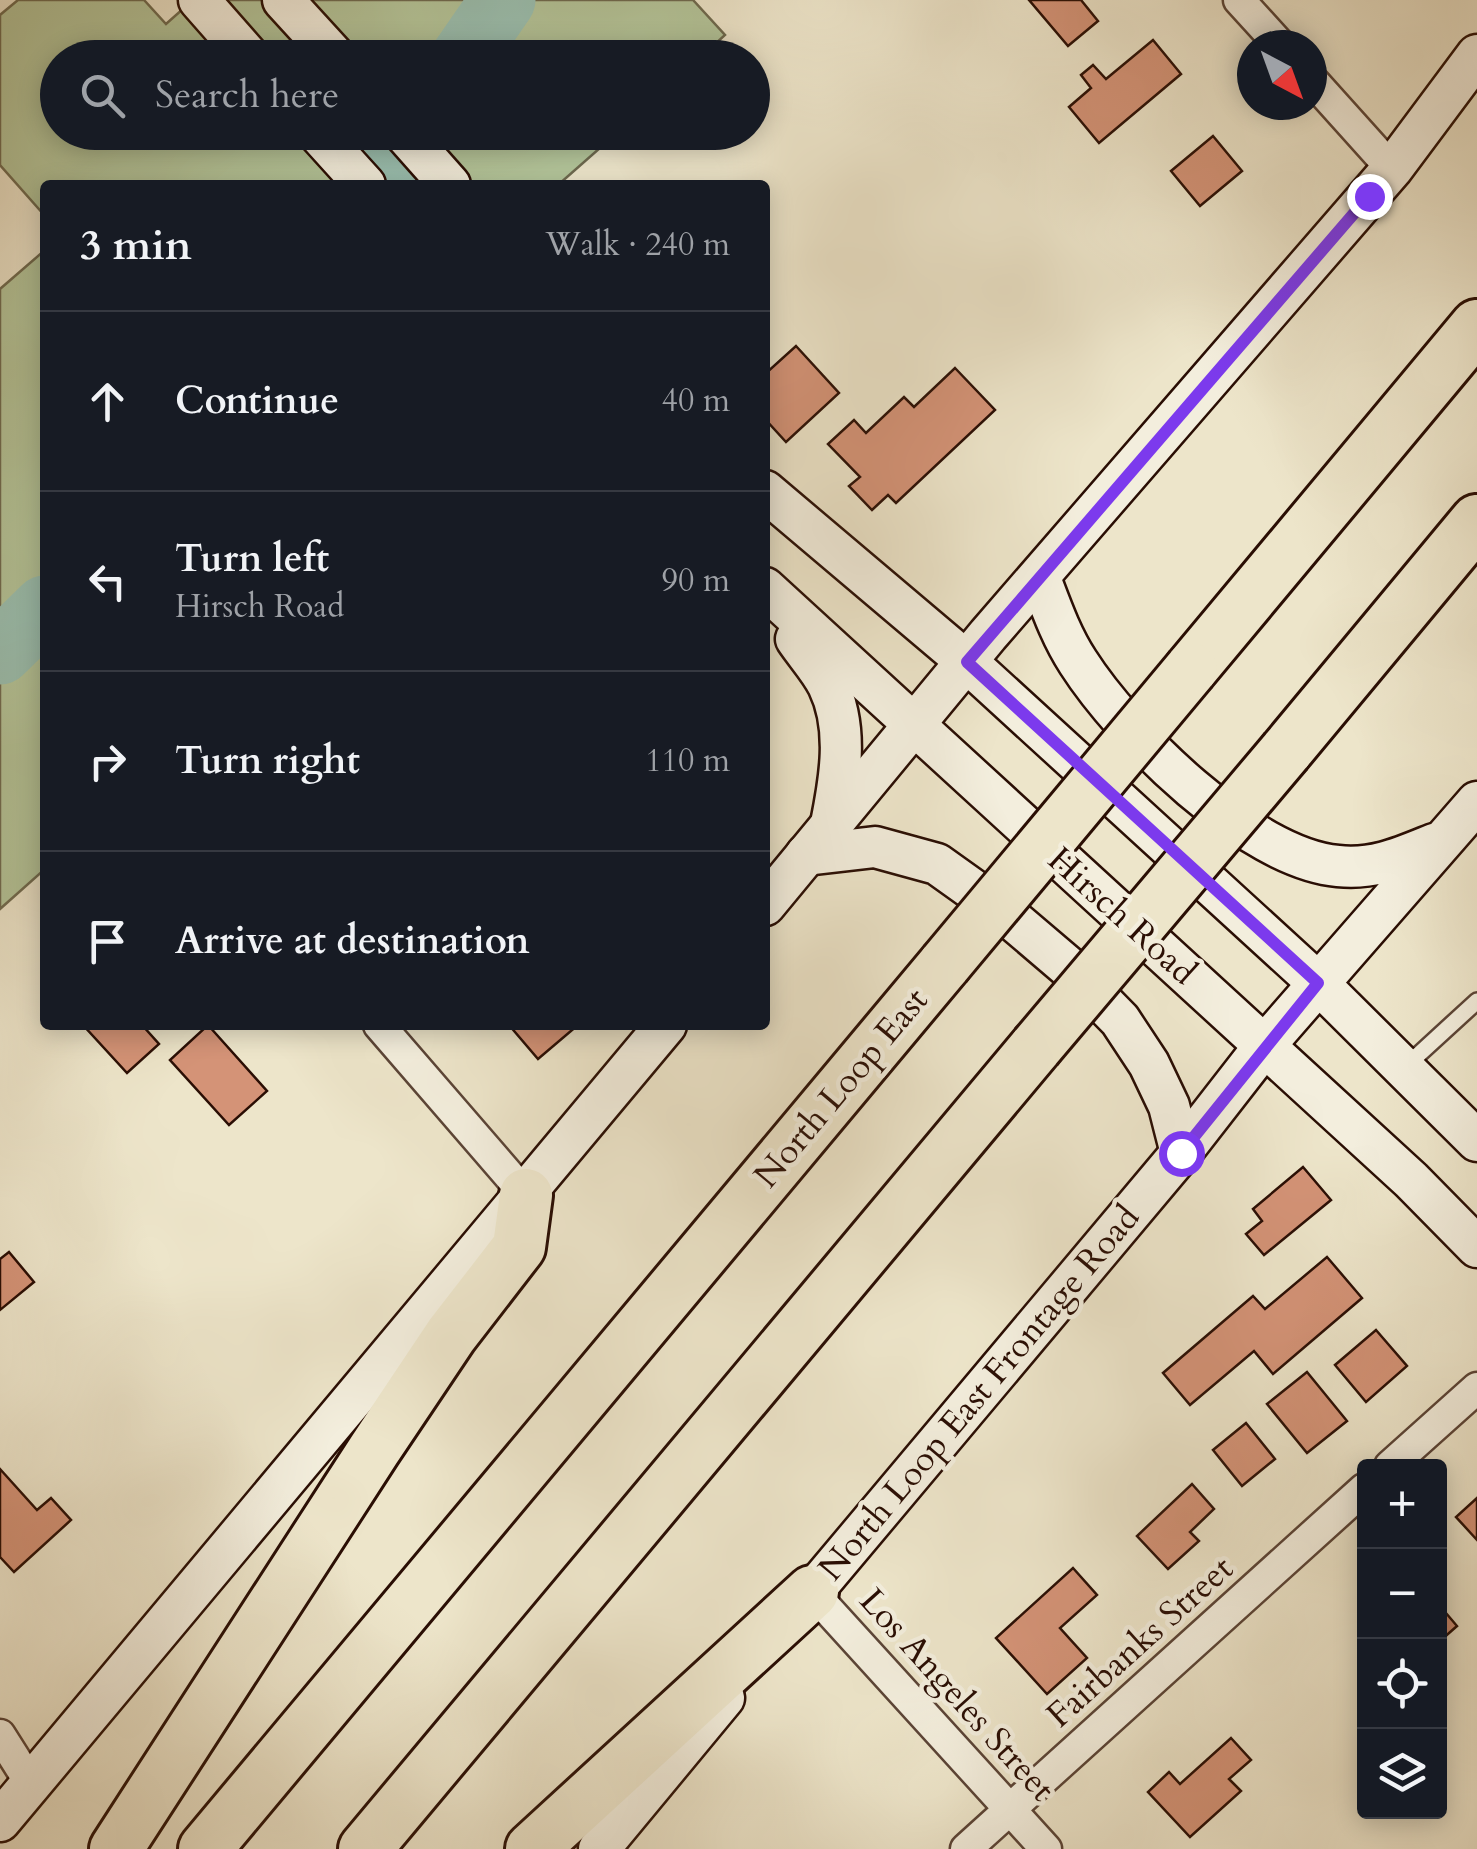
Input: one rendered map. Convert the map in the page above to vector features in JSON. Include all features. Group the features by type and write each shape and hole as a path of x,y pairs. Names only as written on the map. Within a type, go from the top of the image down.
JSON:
{"highway":[{"name":"North Loop East","path":"205,1849 1477,326"},
{"path":"365,1849 1477,520"},
{"path":"116,1849 385,1433 518,1247 526,1196"},
{"path":"532,1849 812,1592"}],"main road":[{"path":"199,0 234,40"},
{"path":"283,0 320,40"},
{"path":"770,899 912,726 1392,169 1477,55"},
{"path":"333,150 360,180"},
{"path":"419,150 446,180"},
{"path":"770,494 967,662 1318,983 1477,1141"},
{"path":"1040,578 1057,625 1079,664 1143,742 1207,802 1282,849 1336,866 1382,865 1444,840"},
{"name":"Hirsch Road","path":"770,597 1265,1045 1477,1247"},
{"path":"770,599 828,685 838,715 840,779 818,840"},
{"name":"North Loop East Frontage Road","path":"599,1849 1181,1153 1265,1045 1477,802"},
{"path":"818,840 875,847 937,864 1000,909 1067,966 1120,1020 1150,1064 1169,1106 1181,1153"},
{"path":"0,1821 662,1030"}],"street":[{"path":"1239,0 1266,30"},
{"path":"1327,97 1392,169"},
{"path":"384,1030 526,1196"},
{"path":"1398,1459 1477,1388"},
{"name":"Fairbanks Street","path":"966,1849 1357,1496"},
{"name":"Los Angeles Street","path":"812,1592 1046,1849"},
{"path":"0,1736 31,1784"}],"lane":[{"path":"1405,1067 1477,1002"}],"green space":[{"path":"18,0 144,0 166,24 193,0 693,0 725,35 720,40 40,40 40,150 598,150 564,180 40,180 40,210 0,165 0,15"},
{"path":"40,254 40,873 0,909 0,289"}],"building":[{"path":"1029,0 1081,0 1098,21 1068,46"},
{"path":"1153,40 1181,74 1099,143 1069,107 1091,88 1081,75 1093,65 1106,79"},
{"path":"1213,136 1242,171 1200,206 1171,171"},
{"path":"796,346 839,393 786,442 770,424 770,369"},
{"path":"955,368 995,410 896,503 888,495 872,510 849,486 860,477 828,444 854,420 866,433 904,397 914,407"},
{"path":"88,1030 146,1030 159,1044 127,1073"},
{"path":"203,1030 212,1030 267,1091 229,1125 170,1060"},
{"path":"513,1030 572,1030 538,1059"},
{"path":"1303,1167 1331,1200 1264,1255 1246,1234 1262,1221 1253,1209"},
{"path":"9,1252 34,1282 0,1310 0,1259"},
{"path":"1327,1257 1362,1298 1273,1374 1254,1351 1190,1405 1163,1373 1253,1296 1265,1309"},
{"path":"1376,1330 1407,1366 1366,1402 1335,1365"},
{"path":"1307,1372 1347,1421 1307,1453 1267,1404"},
{"path":"1246,1423 1275,1459 1242,1486 1213,1450"},
{"path":"0,1469 37,1510 51,1498 71,1520 14,1572 0,1557"},
{"path":"1192,1484 1214,1509 1190,1532 1199,1541 1168,1569 1137,1536"},
{"path":"1477,1498 1477,1540 1456,1517"},
{"path":"1073,1568 1097,1595 1060,1628 1087,1658 1047,1694 996,1638"},
{"path":"1447,1614 1457,1626 1447,1635"},
{"path":"1231,1738 1251,1760 1229,1779 1241,1791 1190,1837 1148,1792 1169,1772 1180,1784"}],"waterway":[{"path":"475,40 503,0"},
{"path":"379,180 400,150"},
{"path":"0,652 40,613"}],"route":[{"path":"1181,1153 1318,983 967,662 1369,196"}]}
